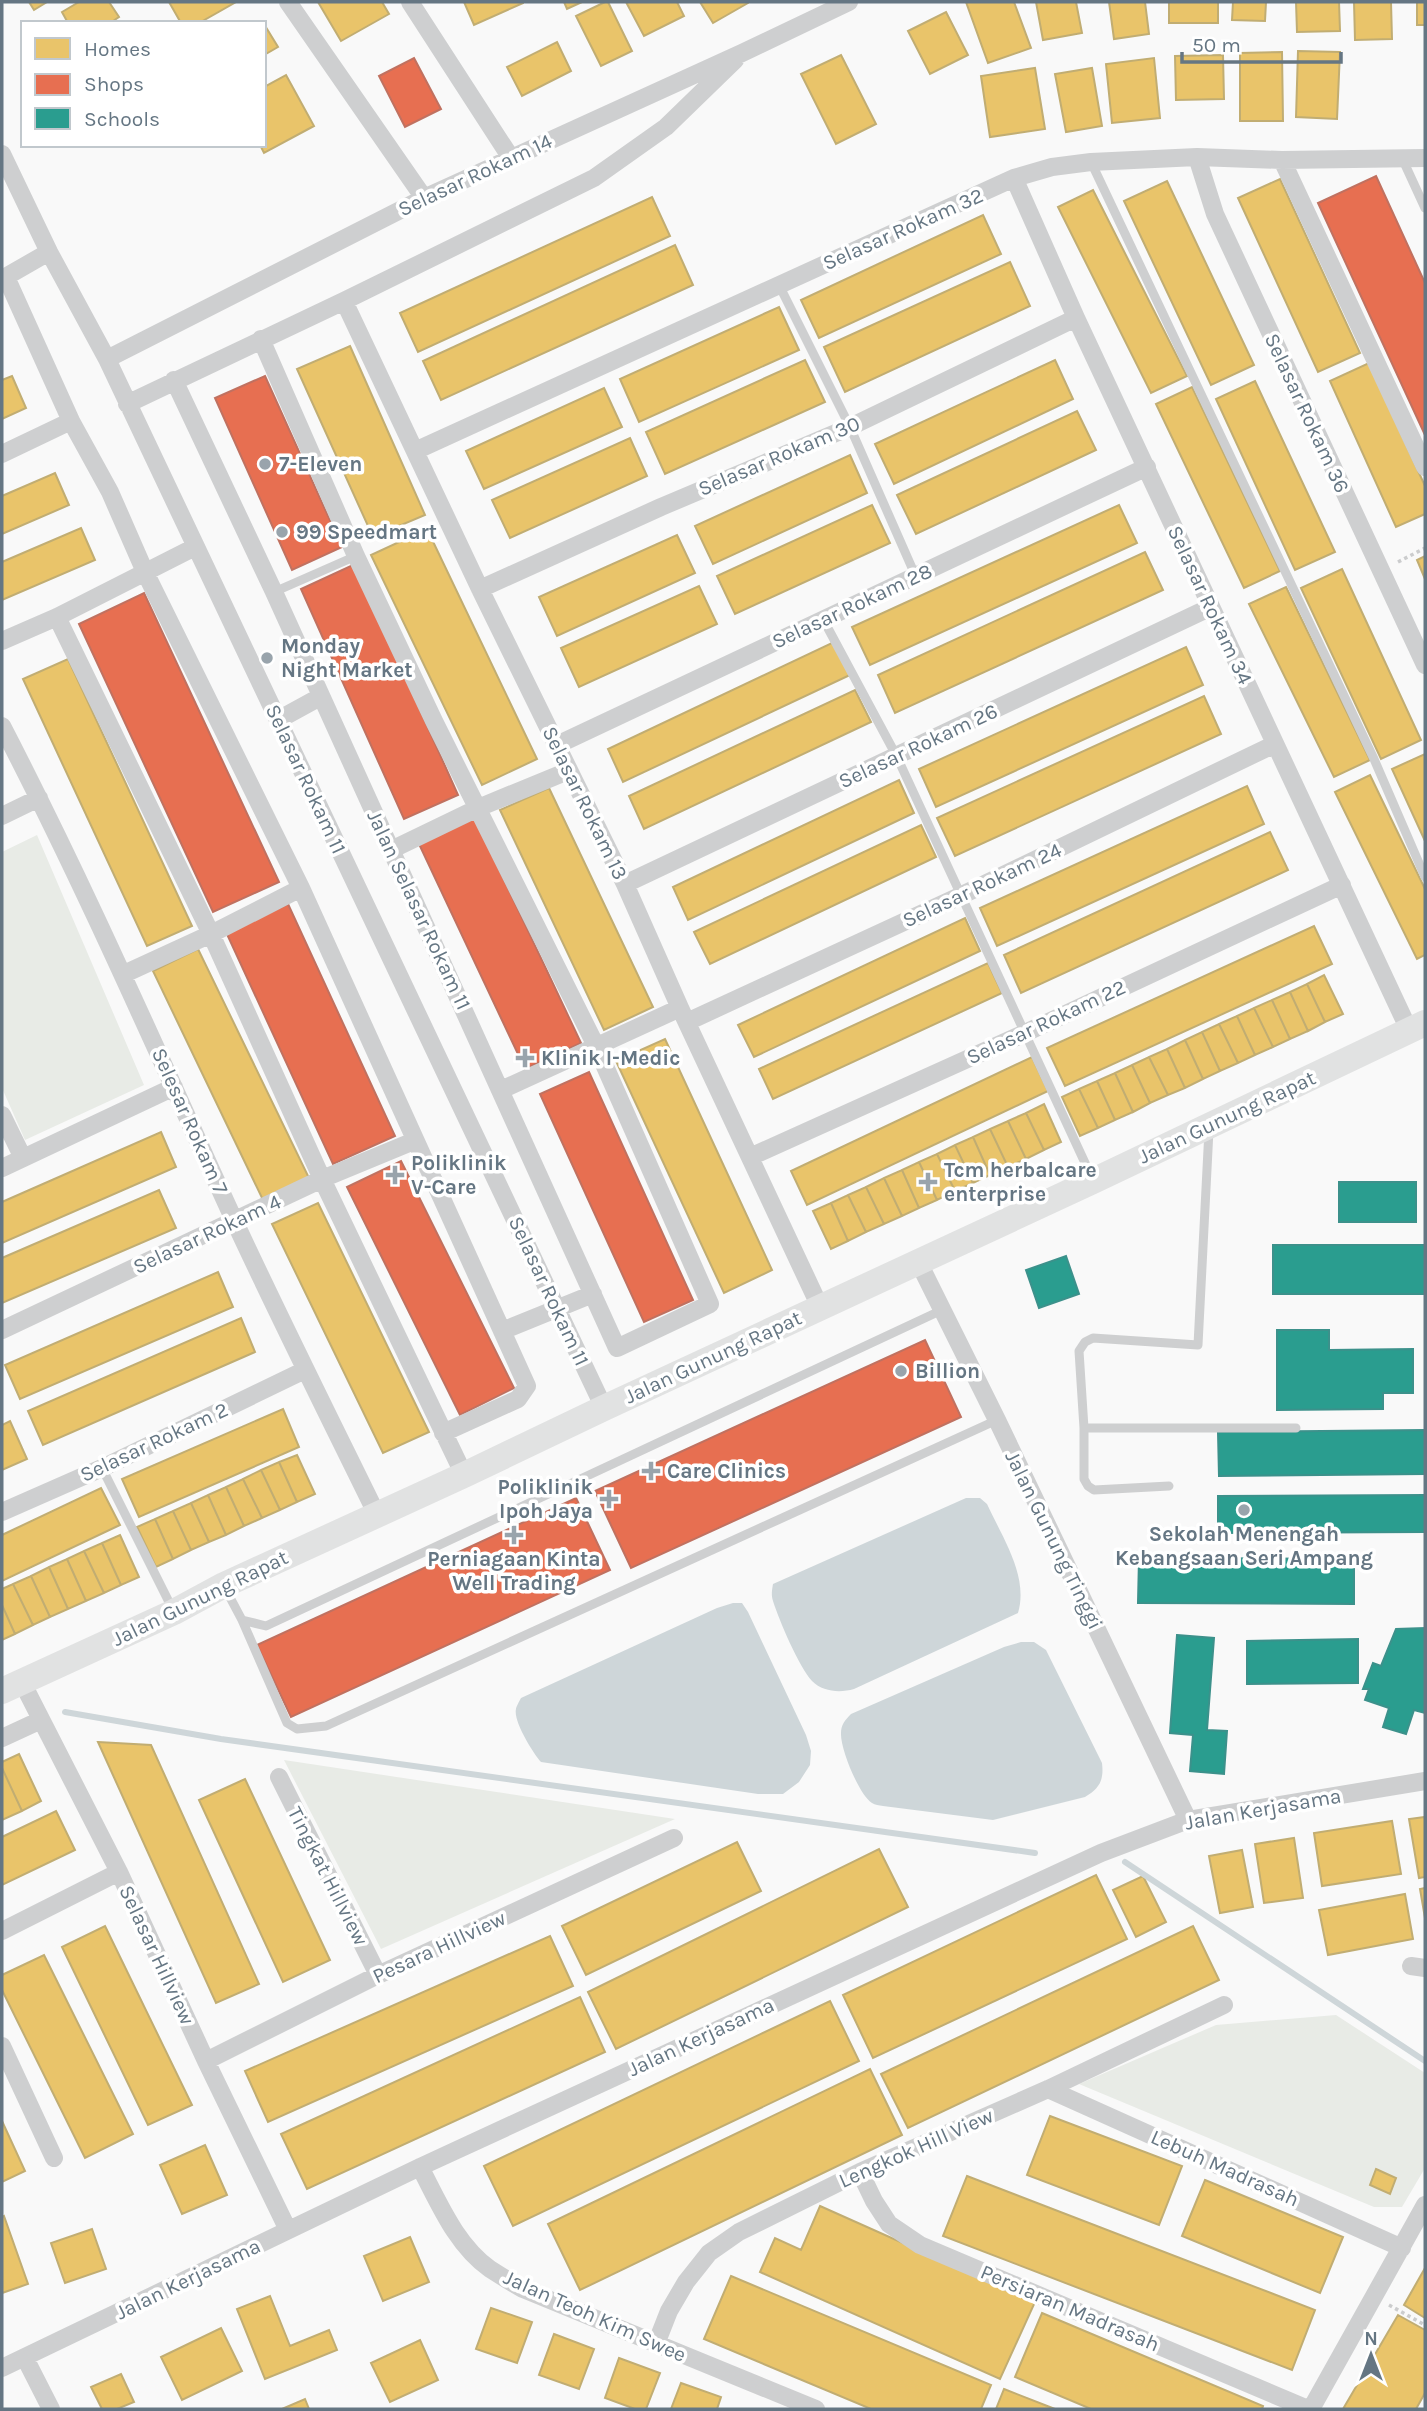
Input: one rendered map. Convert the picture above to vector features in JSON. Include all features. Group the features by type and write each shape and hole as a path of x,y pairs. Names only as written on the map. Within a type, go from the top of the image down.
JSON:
{"street":[{"path":"288,2 424,198"},
{"path":"410,2 511,158"},
{"name":"Selasar Rokam 14","path":"107,359 424,198 849,2"},
{"path":"127,404 594,178 666,127 742,53"},
{"name":"Selasar Rokam 11","path":"2,153 49,252 107,359 604,1408"},
{"name":"Selasar Rokam 32","path":"415,451 1014,178 1052,167 1091,162 1197,158 1425,158"},
{"name":"Selasar Rokam 36","path":"1197,158 1215,214 1380,571 1421,643 1425,665"},
{"path":"1282,160 1425,467"},
{"name":"Selasar Rokam 34","path":"1014,178 1076,318 1275,744 1342,884 1417,1026"},
{"path":"49,252 4,278 71,421 110,492 145,572 300,888 527,1386 518,1399 443,1433"},
{"name":"Selasar Rokam 13","path":"344,301 480,589 625,884 683,1015 820,1307"},
{"name":"Selasar Rokam 30","path":"480,589 661,507 850,427 1076,318"},
{"path":"261,339 356,556 596,1046"},
{"name":"Jalan Selasar Rokam 11","path":"174,380 274,592 617,1348 710,1304 596,1046"},
{"path":"2,454 71,421"},
{"name":"Selasar Rokam 28","path":"557,745 1147,467"},
{"path":"2,641 57,617 195,548"},
{"name":"Selasar Rokam 26","path":"625,884 1212,607"},
{"path":"57,617 211,934 322,1180 464,1475"},
{"path":"278,720 320,697"},
{"name":"Selesar Rokam 7","path":"2,726 124,974 235,1221 377,1515"},
{"name":"Selasar Rokam 24","path":"501,1090 596,1046 683,1015 960,896 1275,744"},
{"path":"391,850 478,808 568,771"},
{"path":"2,816 39,798"},
{"name":"Selasar Rokam 22","path":"750,1157 1025,1033 1342,884"},
{"path":"124,974 211,934 300,888"},
{"name":"Jalan Gunung Rapat","path":"12,1686 1093,1181 1417,1026"},
{"path":"2,1168 174,1087"},
{"path":"2,1115 23,1158"},
{"name":"Selasar Rokam 4","path":"2,1330 322,1180 414,1140"},
{"name":"Jalan Gunung Tinggi","path":"918,1261 1188,1820"},
{"path":"502,1331 593,1294"},
{"name":"Selasar Rokam 2","path":"2,1512 102,1468 306,1370"},
{"name":"Selasar Hillview","path":"12,1686 41,1720 119,1871 206,2062 288,2231"},
{"path":"2,1738 41,1720"},
{"name":"Tingkat Hillview","path":"279,1777 377,1975"},
{"name":"Jalan Kerjasama","path":"2,2368 420,2167 1101,1853 1188,1820 1425,1781"},
{"name":"Pesara Hillview","path":"206,2062 377,1975 674,1838"},
{"path":"2,1931 119,1871"},
{"name":"Lengkok Hill View","path":"656,2344 680,2292 709,2253 739,2232 860,2172 1048,2089 1224,2005"},
{"path":"2,2046 54,2158"},
{"name":"Lebuh Madrasah","path":"1048,2089 1402,2248"},
{"name":"Jalan Teoh Kim Swee","path":"420,2167 444,2214 463,2243 489,2268 523,2289 816,2409"},
{"name":"Persiaran Madrasah","path":"860,2172 874,2202 889,2224 920,2245 1310,2409"},
{"path":"1310,2409 1376,2297 1425,2204"},
{"path":"26,2358 51,2409"}],"lane":[{"path":"1402,158 1425,208"},
{"path":"1091,162 1368,746 1425,877"},
{"path":"779,285 850,427 916,577"},
{"path":"274,592 356,556"},
{"path":"822,619 897,757 1093,1181"},
{"path":"1169,1486 1094,1490 1088,1486 1084,1479 1079,1351 1085,1342 1093,1338 1198,1345 1210,1125"},
{"path":"242,1620 267,1626 942,1310"},
{"path":"224,1586 242,1620 287,1723 297,1729 326,1726 997,1420"},
{"path":"1084,1428 1296,1428"},
{"path":"102,1468 174,1612"}],"path":[{"path":"1380,571 1425,548"},
{"path":"1376,2297 1425,2325"}],"shaded area":[{"path":"37,835 144,1085 25,1140 2,1088 2,852"},
{"path":"966,1498 980,1498 987,1504 1006,1543 1020,1585 1018,1613 854,1689 832,1691 816,1685 801,1665 785,1631 772,1599 773,1584"},
{"path":"733,1603 742,1603 748,1612 806,1735 811,1751 810,1765 799,1782 783,1794 758,1794 541,1762 520,1729 516,1709 521,1698"},
{"path":"1021,1642 1034,1642 1046,1650 1102,1763 1100,1783 1094,1790 1085,1797 993,1820 873,1804 851,1771 844,1749 841,1730 851,1714"},
{"path":"284,1760 675,1819 381,1949"},
{"path":"1336,2015 1425,2073 1425,2168 1402,2207 1374,2207 1079,2084 1216,2025"}],"building: Homes":[{"path":"29,2 47,2 34,10"},
{"path":"79,2 109,2 119,17 113,21 67,21 62,12"},
{"path":"169,2 236,2 203,21 180,21"},
{"path":"318,2 382,2 389,14 341,41"},
{"path":"464,2 523,2 523,3 474,25"},
{"path":"564,2 582,2 567,9"},
{"path":"608,2 632,51 601,66 576,16"},
{"path":"626,2 677,2 684,16 644,36"},
{"path":"700,2 748,2 748,3 713,23"},
{"path":"966,2 1014,2 1031,48 988,63"},
{"path":"1036,2 1076,2 1082,33 1043,40"},
{"path":"1109,2 1145,2 1149,34 1114,39"},
{"path":"1169,2 1218,2 1218,23 1169,23"},
{"path":"1233,2 1266,2 1265,21 1232,20"},
{"path":"1296,2 1339,2 1340,31 1297,32"},
{"path":"1354,2 1391,2 1392,39 1355,40"},
{"path":"1417,2 1425,2 1425,25 1417,25"},
{"path":"946,12 968,55 930,74 908,31"},
{"path":"266,27 278,47 266,54"},
{"path":"557,42 571,71 522,96 507,67"},
{"path":"1298,51 1340,52 1337,119 1296,117"},
{"path":"1282,52 1283,121 1240,121 1240,53"},
{"path":"841,55 876,124 836,144 801,74"},
{"path":"1223,55 1224,99 1176,100 1175,56"},
{"path":"1154,58 1160,118 1112,123 1106,64"},
{"path":"1035,68 1045,129 990,137 981,76"},
{"path":"1092,68 1102,126 1066,132 1055,74"},
{"path":"286,75 314,126 264,153 261,147 266,147 266,86"},
{"path":"1280,179 1360,353 1318,372 1238,198"},
{"path":"1167,181 1254,365 1211,385 1124,201"},
{"path":"1093,190 1187,376 1151,393 1058,207"},
{"path":"652,197 670,236 418,352 400,313"},
{"path":"983,215 1001,254 819,338 801,300"},
{"path":"675,245 693,285 441,400 423,361"},
{"path":"1010,262 1030,306 845,392 824,347"},
{"path":"779,307 799,350 639,422 620,379"},
{"path":"350,346 425,515 373,537 297,369"},
{"path":"805,360 825,402 665,474 646,432"},
{"path":"1055,360 1073,399 894,484 875,444"},
{"path":"1369,363 1425,486 1425,514 1396,527 1330,381"},
{"path":"12,376 26,408 2,419 2,380"},
{"path":"1255,381 1335,552 1295,570 1216,399"},
{"path":"1192,387 1280,571 1244,588 1156,404"},
{"path":"604,388 622,427 484,489 466,451"},
{"path":"1077,411 1096,450 916,534 897,495"},
{"path":"630,438 647,476 510,538 492,500"},
{"path":"850,455 867,493 713,564 695,526"},
{"path":"55,473 69,505 2,534 2,496"},
{"path":"872,505 890,543 735,614 717,576"},
{"path":"1119,505 1137,543 870,665 852,627"},
{"path":"81,528 95,560 2,600 2,562"},
{"path":"427,529 537,759 482,785 371,555"},
{"path":"677,535 695,573 557,636 539,597"},
{"path":"1145,552 1163,590 895,713 878,675"},
{"path":"1425,556 1425,579 1417,560"},
{"path":"1342,569 1421,740 1381,759 1301,588"},
{"path":"699,586 717,624 579,687 561,648"},
{"path":"1286,587 1370,760 1334,777 1249,604"},
{"path":"834,642 850,675 623,782 608,749"},
{"path":"1186,647 1203,685 936,807 919,769"},
{"path":"68,659 192,926 147,946 23,679"},
{"path":"855,690 871,722 644,829 629,796"},
{"path":"1204,696 1221,734 955,856 937,818"},
{"path":"1425,754 1425,841 1392,769"},
{"path":"1370,775 1425,889 1425,955 1417,959 1335,792"},
{"path":"899,780 914,813 688,920 673,887"},
{"path":"1247,786 1264,824 997,946 980,908"},
{"path":"549,788 653,1007 604,1030 500,810"},
{"path":"921,825 936,857 710,964 694,932"},
{"path":"1270,832 1288,870 1021,993 1004,955"},
{"path":"965,918 980,951 754,1057 738,1025"},
{"path":"1314,926 1332,964 1065,1086 1047,1048"},
{"path":"198,949 309,1178 263,1200 153,971"},
{"path":"988,963 1002,993 773,1099 759,1069"},
{"path":"1324,975 1343,1014 1325,1022 1307,984"},
{"path":"1307,984 1325,1022 1308,1031 1290,992"},
{"path":"1290,992 1308,1031 1290,1039 1272,1000"},
{"path":"1272,1000 1290,1039 1273,1047 1254,1008"},
{"path":"1254,1008 1273,1047 1255,1055 1237,1016"},
{"path":"1237,1016 1255,1055 1238,1063 1219,1024"},
{"path":"1219,1024 1238,1063 1220,1071 1202,1032"},
{"path":"1202,1032 1220,1071 1203,1079 1185,1040"},
{"path":"665,1039 772,1270 724,1293 616,1061"},
{"path":"1185,1040 1203,1079 1185,1088 1167,1049"},
{"path":"1167,1049 1185,1088 1168,1095 1149,1057"},
{"path":"1032,1057 1048,1091 807,1205 791,1171"},
{"path":"1149,1057 1168,1095 1150,1103 1132,1065"},
{"path":"1132,1065 1150,1103 1133,1112 1115,1073"},
{"path":"1115,1073 1133,1112 1115,1120 1097,1081"},
{"path":"1097,1081 1115,1120 1098,1128 1079,1089"},
{"path":"1079,1089 1098,1128 1080,1136 1062,1097"},
{"path":"1044,1104 1061,1142 1044,1150 1026,1113"},
{"path":"1026,1113 1044,1150 1026,1159 1008,1121"},
{"path":"1008,1121 1026,1159 1008,1167 990,1129"},
{"path":"990,1129 1008,1167 990,1175 973,1137"},
{"path":"161,1132 176,1167 2,1243 2,1202"},
{"path":"973,1137 990,1175 973,1183 955,1145"},
{"path":"955,1145 973,1183 955,1191 937,1154"},
{"path":"937,1154 955,1191 937,1200 919,1162"},
{"path":"919,1162 937,1200 919,1208 902,1170"},
{"path":"902,1170 919,1208 902,1216 884,1178"},
{"path":"884,1178 902,1216 884,1224 866,1187"},
{"path":"866,1187 884,1224 866,1232 848,1195"},
{"path":"159,1190 176,1228 2,1303 2,1258"},
{"path":"848,1195 866,1232 848,1241 831,1203"},
{"path":"318,1203 429,1432 383,1453 272,1224"},
{"path":"831,1203 848,1241 831,1249 813,1211"},
{"path":"218,1272 233,1307 20,1399 5,1365"},
{"path":"241,1318 255,1352 43,1445 28,1411"},
{"path":"283,1409 299,1447 139,1517 122,1479"},
{"path":"10,1421 27,1459 2,1470 2,1425"},
{"path":"297,1455 315,1494 297,1502 279,1462"},
{"path":"279,1462 297,1502 280,1510 261,1470"},
{"path":"261,1470 280,1510 262,1518 243,1479"},
{"path":"243,1479 262,1518 244,1526 226,1487"},
{"path":"226,1487 244,1526 226,1535 208,1495"},
{"path":"101,1488 120,1525 2,1581 2,1535"},
{"path":"208,1495 226,1535 209,1542 191,1503"},
{"path":"191,1503 209,1542 191,1550 173,1511"},
{"path":"173,1511 191,1550 173,1559 155,1519"},
{"path":"155,1519 173,1559 156,1567 137,1527"},
{"path":"120,1535 139,1577 121,1585 102,1543"},
{"path":"102,1543 121,1585 104,1593 84,1551"},
{"path":"84,1551 104,1593 86,1601 67,1559"},
{"path":"67,1559 86,1601 68,1609 49,1567"},
{"path":"49,1567 68,1609 50,1617 31,1576"},
{"path":"31,1576 50,1617 33,1625 13,1584"},
{"path":"13,1584 33,1625 15,1634 2,1605 2,1589"},
{"path":"2,1605 15,1634 2,1640"},
{"path":"98,1742 151,1745 259,1984 216,2003"},
{"path":"19,1754 41,1801 22,1811 2,1768 2,1762"},
{"path":"2,1768 22,1811 2,1820"},
{"path":"245,1779 330,1960 283,1982 199,1800"},
{"path":"56,1811 75,1850 2,1885 2,1837"},
{"path":"1425,1817 1425,1877 1419,1878 1409,1819"},
{"path":"1392,1821 1401,1874 1322,1886 1314,1833"},
{"path":"1294,1838 1303,1898 1264,1903 1255,1844"},
{"path":"737,1842 761,1891 586,1975 562,1926"},
{"path":"879,1849 908,1907 616,2049 588,1992"},
{"path":"1242,1850 1253,1907 1220,1913 1209,1856"},
{"path":"1096,1875 1127,1939 873,2058 843,1995"},
{"path":"1143,1876 1166,1922 1136,1937 1113,1890"},
{"path":"1425,1888 1425,1918 1420,1889"},
{"path":"1405,1894 1413,1939 1328,1955 1319,1910"},
{"path":"105,1926 192,2105 148,2125 62,1947"},
{"path":"1193,1926 1219,1980 908,2128 881,2074"},
{"path":"550,1936 573,1986 268,2122 245,2071"},
{"path":"44,1955 133,2134 85,2158 2,1990 2,1975"},
{"path":"580,1997 605,2052 307,2189 281,2134"},
{"path":"830,2001 859,2061 513,2226 484,2166"},
{"path":"870,2069 902,2135 580,2290 548,2224"},
{"path":"1050,2116 1182,2166 1159,2225 1027,2175"},
{"path":"2,2121 25,2171 2,2182"},
{"path":"205,2145 227,2195 182,2214 160,2165"},
{"path":"1376,2169 1396,2178 1390,2194 1370,2185"},
{"path":"967,2176 1315,2310 1292,2370 943,2236"},
{"path":"1205,2180 1343,2237 1320,2293 1182,2236"},
{"path":"820,2206 1035,2302 1000,2379 760,2272 775,2238 801,2250"},
{"path":"4,2216 28,2284 2,2293 2,2217"},
{"path":"92,2229 106,2269 65,2283 51,2243"},
{"path":"410,2237 429,2282 383,2301 364,2256"},
{"path":"1425,2268 1425,2318 1404,2305"},
{"path":"731,2276 991,2385 981,2409 871,2409 704,2339"},
{"path":"270,2296 290,2346 329,2330 337,2350 265,2379 237,2309"},
{"path":"491,2308 532,2322 517,2363 476,2349"},
{"path":"1042,2313 1263,2406 1262,2409 1091,2409 1015,2377"},
{"path":"1398,2315 1425,2330 1425,2393 1416,2409 1343,2409"},
{"path":"221,2328 242,2371 182,2400 161,2357"},
{"path":"554,2334 594,2349 579,2389 539,2375"},
{"path":"420,2340 438,2380 390,2402 371,2363"},
{"path":"619,2358 660,2373 646,2409 635,2409 605,2398"},
{"path":"121,2374 134,2402 117,2409 102,2409 91,2387"},
{"path":"681,2383 721,2397 717,2409 671,2409"},
{"path":"1004,2389 1055,2409 996,2409"},
{"path":"305,2399 309,2409 282,2409"}],"building: Shops":[{"path":"414,58 441,109 405,127 379,76"},
{"path":"1376,176 1425,283 1425,435 1318,203"},
{"path":"265,376 342,547 292,570 215,398"},
{"path":"355,564 458,795 404,819 301,589"},
{"path":"144,593 279,882 213,912 79,624"},
{"path":"475,818 581,1043 525,1069 419,844"},
{"path":"288,904 395,1136 333,1164 226,932"},
{"path":"589,1072 693,1300 644,1322 540,1094"},
{"path":"401,1161 514,1388 460,1415 347,1187"},
{"path":"925,1340 961,1417 631,1568 595,1491"},
{"path":"576,1498 610,1570 291,1717 257,1645"}],"building: Schools":[{"path":"1339,1182 1416,1182 1416,1222 1339,1222"},
{"path":"1273,1245 1425,1245 1425,1294 1273,1294"},
{"path":"1066,1256 1079,1294 1039,1308 1026,1270"},
{"path":"1277,1330 1329,1330 1329,1350 1413,1349 1413,1393 1383,1393 1383,1409 1277,1410"},
{"path":"1425,1430 1425,1474 1219,1476 1218,1432"},
{"path":"1425,1495 1425,1532 1218,1533 1218,1496"},
{"path":"1139,1558 1354,1559 1354,1604 1138,1603"},
{"path":"1425,1628 1425,1713 1414,1710 1406,1734 1383,1727 1389,1708 1365,1700 1369,1689 1363,1689 1373,1663 1381,1666 1396,1629"},
{"path":"1177,1635 1214,1638 1207,1730 1227,1731 1224,1774 1190,1771 1193,1735 1170,1733"},
{"path":"1358,1639 1358,1683 1247,1684 1247,1641"}],"waterway":[{"path":"65,1712 221,1739 1035,1853"},
{"path":"1125,1862 1425,2061"}],"place":[{"name":"7-Eleven","path":"265,464"},
{"name":"99 Speedmart","path":"282,532"},
{"name":"Monday Night Market","path":"267,658"},
{"name":"Klinik I-Medic","path":"525,1058"},
{"name":"Poliklinik V-Care","path":"395,1175"},
{"name":"Tcm herbalcare enterprise","path":"928,1182"},
{"name":"Billion","path":"901,1371"},
{"name":"Care Clinics","path":"651,1471"},
{"name":"Poliklinik Ipoh Jaya","path":"609,1499"},
{"name":"Sekolah Menengah Kebangsaan Seri Ampang","path":"1244,1510"},
{"name":"Perniagaan Kinta Well Trading","path":"514,1535"}]}
